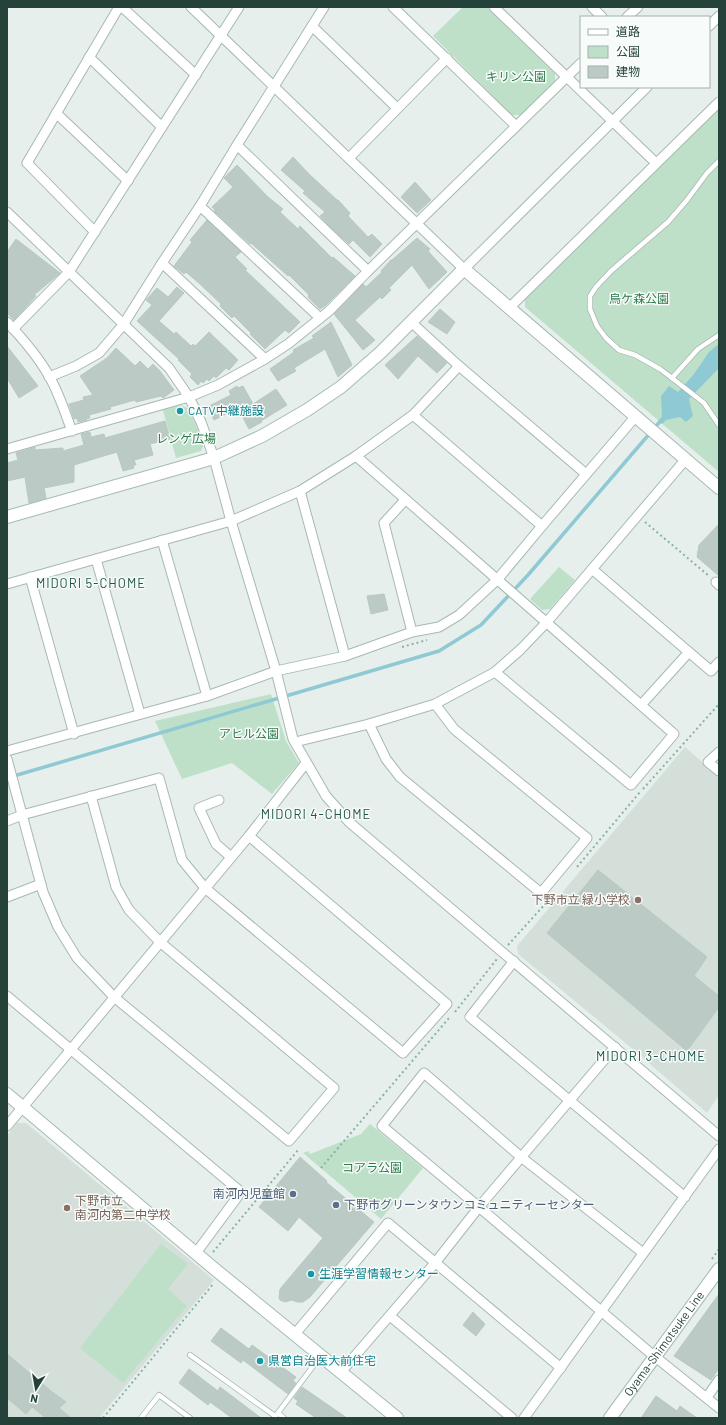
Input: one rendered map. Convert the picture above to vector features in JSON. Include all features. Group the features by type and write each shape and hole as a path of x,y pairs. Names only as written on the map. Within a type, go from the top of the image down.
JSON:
{"street":[{"path":"95,232 27,163 119,7"},
{"path":"122,7 196,74"},
{"path":"191,7 464,269 719,488"},
{"path":"72,431 49,377 23,338 10,325 70,272 239,7"},
{"path":"49,377 76,366 99,353 123,325 200,206 237,144 324,7"},
{"path":"393,7 516,126"},
{"path":"494,7 656,163"},
{"path":"592,7 601,16"},
{"path":"628,16 638,7"},
{"path":"710,25 719,16"},
{"path":"312,26 397,108"},
{"path":"89,57 162,128"},
{"path":"349,158 447,58"},
{"path":"7,449 189,397 218,385 265,359 288,344 329,311 580,64"},
{"path":"7,517 214,458 262,436 307,410 341,387 380,353 646,88"},
{"path":"510,307 719,102"},
{"path":"56,113 128,181"},
{"path":"237,144 368,271"},
{"path":"200,206 320,318"},
{"path":"7,212 169,368 189,397 201,422 214,458 230,521 276,671 293,739 326,796 349,822 503,951 719,1136"},
{"path":"162,263 265,359"},
{"path":"411,322 459,366 586,474"},
{"path":"7,584 230,521 300,491 356,456 413,415 459,366"},
{"path":"413,415 542,526"},
{"path":"7,751 74,734 207,696 276,671 345,656 412,632 439,627 459,615 497,580 636,416"},
{"path":"356,456 674,734 631,785 495,672"},
{"path":"295,742 369,724 435,704 495,672 520,650 546,623 686,460"},
{"path":"300,491 345,656"},
{"path":"405,500 384,523 412,632"},
{"path":"162,540 207,696"},
{"path":"96,559 140,714"},
{"path":"592,569 711,671 719,662"},
{"path":"30,577 74,734"},
{"path":"641,705 689,652"},
{"path":"369,724 386,759 400,777 541,893 587,838 454,729 435,704"},
{"path":"719,752 708,762 719,771"},
{"path":"7,759 41,884 58,927 77,958 114,997 288,1141 334,1088 160,942 129,910 116,887 91,796"},
{"path":"7,1126 232,857 306,763"},
{"path":"7,821 22,815 159,778 182,860 205,888 403,1053 447,1004 248,836"},
{"path":"220,800 199,808 216,844 232,857"},
{"path":"7,897 41,884"},
{"path":"514,961 470,1017 685,1197"},
{"path":"7,996 241,1192 196,1253"},
{"path":"342,1372 435,1264 479,1207 615,1047"},
{"path":"643,1253 522,1157 424,1074 382,1126 602,1312 719,1408"},
{"path":"7,1094 196,1253 397,1418"},
{"path":"524,1418 719,1149"},
{"path":"295,1334 388,1223 435,1264 561,1368"},
{"name":"Oyama-Shimotsuke Line","path":"610,1418 719,1269"},
{"path":"390,1316 512,1418"},
{"path":"707,1397 719,1380"}],"lane":[{"path":"719,161 707,173 668,222 611,271 590,296 590,309 597,326 606,338 619,350 635,356 660,369 672,378 704,403 719,425"},
{"path":"672,378 698,349 719,335"},
{"path":"190,1354 276,1416 284,1418"},
{"path":"276,1416 321,1355"},
{"path":"141,1418 159,1395 190,1418"}],"path":[{"path":"639,516 717,584"},
{"path":"592,850 640,792 719,704"},
{"path":"321,1168 458,1008 503,951 550,898"},
{"path":"212,1253 299,1149"},
{"path":"103,1418 222,1274"}],"shaded area":[{"name":"下野市立 緑小学校","path":"685,747 719,777 719,1095 707,1113 518,954 517,946"},
{"name":"下野市立 南河内第二中学校","path":"17,1123 26,1123 214,1280 99,1418 7,1418 7,1136"}],"green space":[{"name":"キリン公園","path":"463,7 487,7 555,72 555,81 521,115 512,115 433,36"},
{"name":"烏ケ森公園","path":"719,108 719,472 525,307 525,299"},
{"name":"レンゲ広場","path":"180,405 188,408 204,443 201,451 176,458 163,410"},
{"path":"559,567 575,580 550,609 542,610 530,599"},
{"name":"アヒル公園","path":"271,694 286,741 299,763 272,794 232,763 182,779 155,721"},
{"name":"コアラ公園","path":"370,1124 423,1168 381,1219 303,1153 308,1151 310,1154 361,1134"},
{"path":"161,1244 188,1264 168,1289 187,1306 123,1383 80,1348"}],"water":[{"path":"719,344 719,368 689,399 693,416 686,422 680,417 666,420 662,424 659,421 662,417 661,396 669,386 678,392 694,374 709,352"}],"building":[{"path":"293,157 309,174 338,200 350,213 348,216 368,237 372,234 382,244 370,257 353,240 349,244 328,225 320,216 325,212 303,193 305,191 281,170"},
{"path":"237,165 268,197 283,209 280,212 298,229 300,226 332,258 333,257 355,276 326,305 320,309 308,297 309,295 289,275 288,276 251,243 250,244 214,211 215,210 212,207 233,187 224,178"},
{"path":"415,182 431,200 417,213 401,197"},
{"path":"207,220 241,252 235,257 247,269 245,270 300,322 289,333 285,330 265,349 234,316 232,318 220,306 221,304 201,285 186,272 184,274 174,266 192,242 190,240"},
{"path":"417,238 430,249 428,251 447,272 429,289 412,265 389,288 391,290 382,299 380,297 355,320 375,340 363,350 334,314 363,284 366,287 382,272 381,271 391,260"},
{"path":"16,239 60,273 34,295 36,296 14,320 7,313 7,252"},
{"path":"177,287 184,293 159,321 174,334 176,332 191,346 193,344 195,346 209,332 238,360 229,370 226,368 216,378 214,376 209,381 207,379 203,383 201,381 198,385 190,377 192,374 178,360 179,359 137,321 152,305 146,300 157,288 168,297"},
{"path":"440,309 455,322 447,334 428,322"},
{"path":"331,322 352,365 338,377 325,349 294,368 296,371 278,381 270,369 294,352 293,350 314,338 312,336"},
{"path":"417,336 447,363 437,373 418,356 398,379 385,365"},
{"path":"7,346 38,386 19,398 7,378"},
{"path":"116,348 135,366 140,361 148,369 153,364 174,390 163,398 161,396 136,402 135,400 110,407 111,409 89,415 90,418 86,419 87,420 78,422 77,418 74,419 69,404 84,400 83,397 93,395 80,376 107,358"},
{"path":"237,386 238,388 243,386 253,404 276,389 287,405 249,429 238,408 214,420 207,407 231,395 229,391"},
{"path":"165,421 170,439 150,444 153,455 134,460 136,465 133,465 134,468 123,471 117,452 74,465 74,482 44,488 46,498 29,503 25,477 7,481 7,463 18,460 16,453 35,447 35,450 63,448 63,451 84,445 81,434 90,432 91,437 104,434 105,438"},
{"path":"719,524 719,576 697,557 699,545"},
{"path":"384,594 388,610 371,614 367,596"},
{"path":"598,870 707,957 694,976 719,996 719,1007 687,1051 547,933"},
{"path":"300,1157 327,1181 326,1182 374,1222 310,1297 303,1302 292,1300 285,1302 279,1298 280,1289 323,1238 299,1217 288,1231 259,1207"},
{"path":"719,1294 719,1368 711,1380 674,1356"},
{"path":"473,1312 485,1324 476,1336 463,1325"},
{"name":"県営自治医大前住宅","path":"221,1328 249,1349 252,1345 296,1377 293,1381 296,1383 288,1394 243,1360 241,1363 211,1341"},
{"path":"7,1354 66,1402 59,1408 71,1418 46,1418 32,1407 26,1414 7,1398"},
{"path":"189,1369 218,1391 220,1387 261,1418 232,1418 210,1402 208,1405 179,1383"},
{"name":"県営自治医大前住宅","path":"302,1387 347,1418 316,1418 296,1404 298,1401 294,1398"},
{"path":"656,1396 677,1411 680,1406 697,1418 641,1418"}],"waterway":[{"path":"7,778 439,651 481,625 528,575 663,418"}],"place":[{"name":"CATV中継施設","path":"180,411"},
{"name":"下野市立 緑小学校","path":"638,900"},
{"name":"南河内児童館","path":"293,1194"},
{"name":"下野市グリーンタウンコミュニティーセンター","path":"336,1205"},
{"name":"下野市立 南河内第二中学校","path":"67,1208"},
{"name":"生涯学習情報センター","path":"311,1274"},
{"name":"県営自治医大前住宅","path":"260,1361"}],"district":[{"name":"MIDORI 5-CHOME","path":"91,583"},
{"name":"MIDORI 4-CHOME","path":"316,814"},
{"name":"MIDORI 3-CHOME","path":"651,1056"}]}
